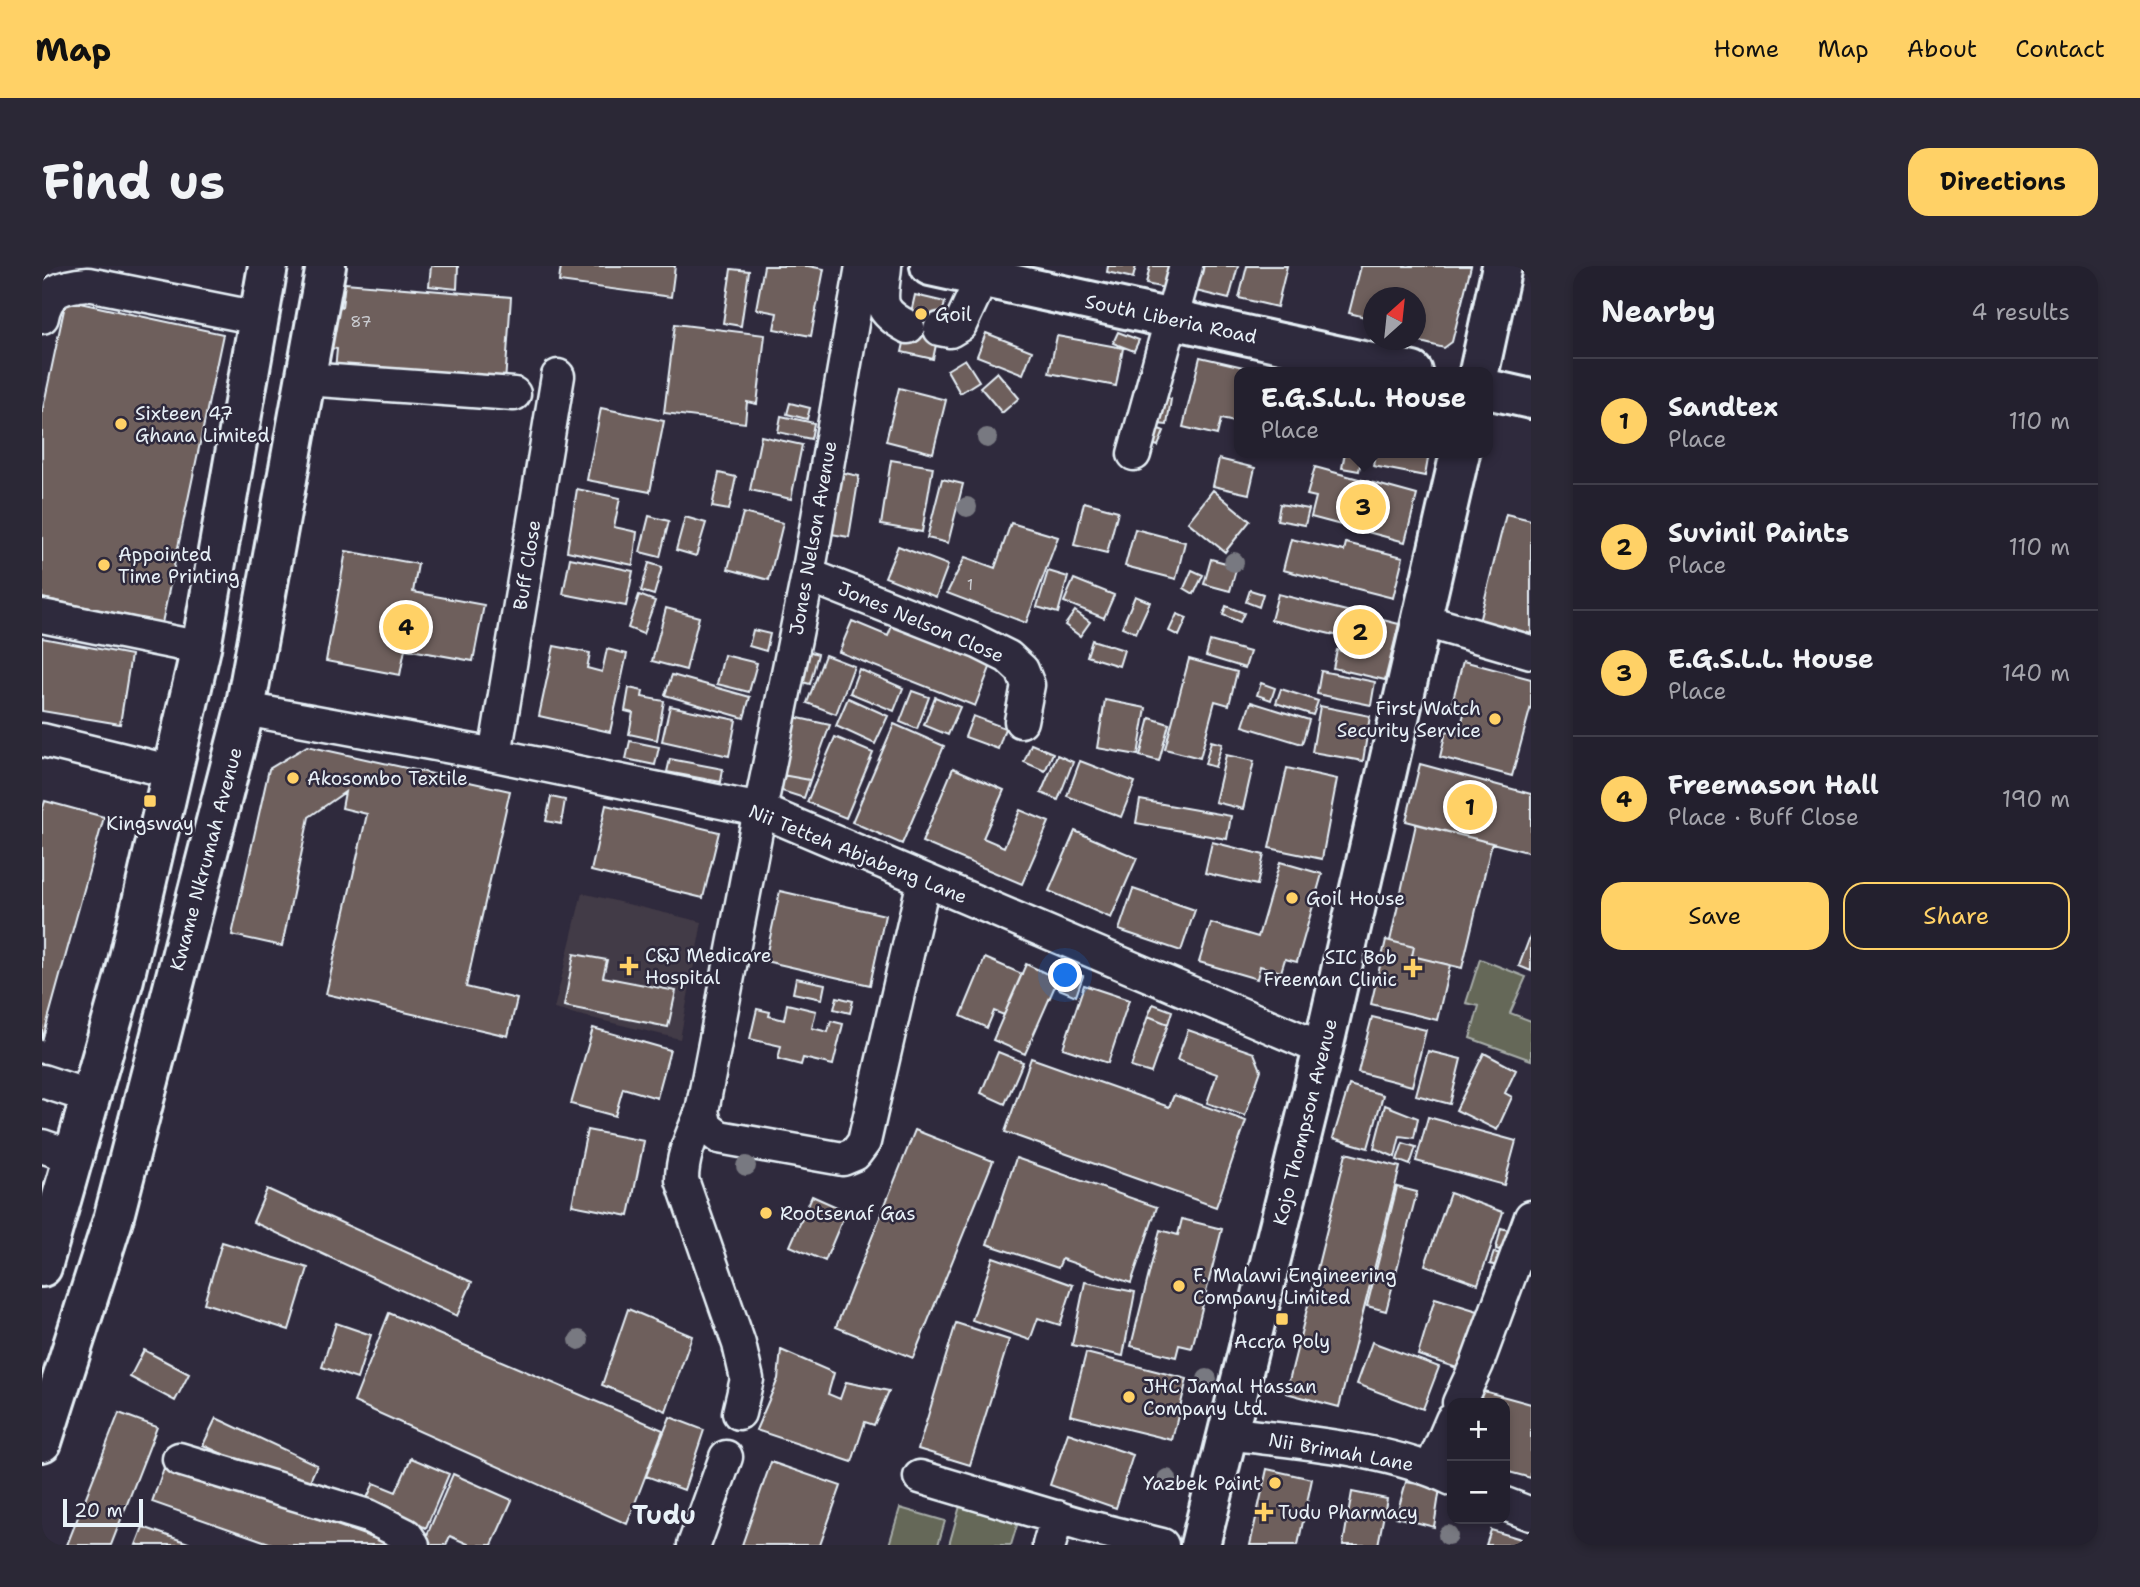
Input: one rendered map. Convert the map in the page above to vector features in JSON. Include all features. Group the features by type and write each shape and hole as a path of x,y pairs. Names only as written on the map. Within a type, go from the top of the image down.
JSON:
{"main road":[{"path":"42,1267 58,1152 91,1097 124,979 201,648 268,266"},
{"name":"Kwame Nkrumah Avenue","path":"42,1442 113,1220 245,709 326,266"},
{"name":"South Liberia Road","path":"930,266 1390,367"},
{"path":"1480,367 1502,266"},
{"path":"1493,390 1531,399"},
{"name":"Kojo Thompson Avenue","path":"1200,1545 1324,1049 1459,458"}],"street":[{"name":"Jones Nelson Avenue","path":"739,1413 747,1379 740,1344 682,1180 684,1153 702,1111 808,575 862,266"},
{"path":"885,266 882,305 890,317 908,327"},
{"path":"1134,454 1186,266"},
{"path":"940,329 950,331 960,325 982,278"},
{"path":"42,317 44,306 65,285 88,284 258,318"},
{"name":"Buff Close","path":"495,755 558,376"},
{"path":"305,379 514,394"},
{"name":"Jones Nelson Close","path":"808,575 978,642 1008,657 1022,670 1028,685 1021,721"},
{"path":"42,616 201,648"},
{"path":"1421,620 1531,652"},
{"name":"Nii Tetteh Abjabeng Lane","path":"245,709 495,755 760,810 1324,1049"},
{"path":"42,740 173,772"},
{"path":"702,1111 706,1126 719,1137 843,1159 855,1154 864,1142 924,880"},
{"path":"42,1081 91,1097"},
{"path":"1462,1398 1531,1217"},
{"name":"Nii Brimah Lane","path":"1227,1433 1385,1457 1442,1474"},
{"path":"1442,1474 1447,1447"},
{"path":"694,1545 726,1457"},
{"path":"179,1459 368,1516 406,1535 413,1545"},
{"path":"920,1477 1053,1531 1162,1545"},
{"path":"1510,1506 1531,1514"}],"shaded area":[{"name":"C&J Medicare Hospital","path":"582,893 702,922 680,1039 554,1009"}],"green space":[{"path":"1480,959 1526,977 1510,1013 1531,1021 1531,1060 1470,1038 1479,1006 1466,1003"},
{"path":"960,1506 1018,1522 1011,1545 949,1545"},
{"path":"900,1508 945,1521 938,1545 889,1545"}],"building":[{"path":"431,266 458,266 457,289 429,286"},
{"path":"561,266 675,266 671,297 559,282"},
{"path":"764,266 808,266 824,269 811,336 774,329 777,313 756,309"},
{"path":"1108,266 1136,266 1133,278 1107,272"},
{"path":"1150,266 1175,266 1169,289 1146,284"},
{"path":"1202,266 1238,266 1229,299 1196,291"},
{"path":"1247,266 1287,266 1277,307 1239,298"},
{"path":"1361,266 1471,266 1452,342 1444,348 1426,343 1426,287 1363,287 1363,316 1349,313"},
{"path":"731,269 749,271 741,326 723,323"},
{"path":"345,283 511,297 505,383 335,370 337,349 330,348 333,306 342,307"},
{"path":"915,295 945,302 933,359 902,352"},
{"path":"66,300 223,334 162,623 42,598 42,413"},
{"path":"675,324 765,335 757,404 747,402 745,423 664,413"},
{"path":"1118,332 1139,340 1134,351 1113,343"},
{"path":"986,333 1032,351 1023,374 977,356"},
{"path":"1057,336 1123,348 1116,386 1049,373"},
{"path":"1200,357 1243,367 1234,367 1234,422 1221,419 1217,435 1183,427"},
{"path":"965,359 979,381 960,393 947,370"},
{"path":"997,372 1019,398 1002,413 980,387"},
{"path":"899,388 946,400 933,453 886,441"},
{"path":"1162,397 1171,399 1167,425 1158,424"},
{"path":"790,403 810,408 807,419 787,414"},
{"path":"601,408 664,421 650,492 587,480"},
{"path":"781,416 814,423 811,439 778,432"},
{"path":"1152,426 1164,431 1158,446 1146,442"},
{"path":"761,436 802,445 791,499 750,490"},
{"path":"1344,458 1361,458 1359,471 1342,468"},
{"path":"1374,458 1428,458 1425,476 1373,466"},
{"path":"1219,459 1255,468 1249,494 1213,486"},
{"path":"891,460 933,467 922,532 881,525"},
{"path":"1315,467 1417,495 1405,542 1311,517 1316,497 1307,495"},
{"path":"840,472 859,476 849,537 831,534"},
{"path":"719,473 736,477 729,510 712,507"},
{"path":"942,479 963,484 948,543 927,538"},
{"path":"577,489 620,498 614,527 637,532 633,565 567,551"},
{"path":"1213,490 1250,521 1225,552 1188,522"},
{"path":"1084,502 1118,511 1107,553 1074,545"},
{"path":"1280,504 1309,509 1305,525 1277,520"},
{"path":"743,513 783,523 769,580 728,569"},
{"path":"1506,514 1531,520 1531,639 1478,626"},
{"path":"649,516 669,521 660,557 640,552"},
{"path":"685,517 706,523 696,556 676,550"},
{"path":"1011,523 1058,537 1026,623 947,593 965,557 995,568"},
{"path":"1135,529 1185,542 1176,579 1125,566"},
{"path":"1291,539 1344,551 1346,543 1403,557 1393,598 1283,570"},
{"path":"898,546 948,565 936,597 885,577"},
{"path":"346,551 418,564 413,592 484,605 473,661 405,649 400,675 326,661"},
{"path":"570,558 633,571 626,606 563,594"},
{"path":"1211,559 1237,566 1230,591 1204,584"},
{"path":"649,563 662,567 654,595 641,591"},
{"path":"1192,570 1203,575 1194,594 1184,588"},
{"path":"1048,571 1068,577 1058,613 1037,607"},
{"path":"1074,579 1114,595 1104,618 1064,602"},
{"path":"1250,590 1263,594 1259,607 1246,602"},
{"path":"1278,594 1399,624 1385,680 1333,668 1337,650 1353,654 1356,640 1271,620"},
{"path":"639,595 655,601 643,634 628,628"},
{"path":"1135,596 1150,602 1136,633 1122,627"},
{"path":"1226,606 1244,613 1240,622 1223,615"},
{"path":"666,608 699,617 686,670 652,661"},
{"path":"1075,611 1090,622 1080,636 1065,625"},
{"path":"1177,614 1187,618 1179,636 1169,631"},
{"path":"852,621 888,636 892,626 991,665 975,706 839,652"},
{"path":"753,630 770,634 766,651 749,646"},
{"path":"42,638 131,655 120,724 42,711"},
{"path":"1092,640 1124,650 1119,666 1087,656"},
{"path":"1210,641 1250,652 1245,668 1206,656"},
{"path":"554,646 590,653 587,668 602,672 607,649 627,654 610,732 539,716"},
{"path":"804,650 818,654 810,684 795,680"},
{"path":"724,655 757,663 749,692 717,684"},
{"path":"825,655 854,666 836,714 807,703"},
{"path":"1189,659 1237,672 1229,705 1215,701 1200,758 1165,749"},
{"name":"First Watch Security Service","path":"1463,661 1531,679 1531,706 1512,776 1440,757 1446,731 1458,735 1466,707 1452,703"},
{"path":"859,669 903,688 894,711 850,693"},
{"path":"1321,671 1375,682 1371,705 1317,694"},
{"path":"672,675 750,697 744,718 665,695"},
{"path":"1261,683 1275,688 1271,700 1257,695"},
{"path":"629,688 643,691 642,697 664,701 657,740 629,734 633,713 625,711"},
{"path":"1281,689 1318,701 1313,715 1276,703"},
{"path":"912,691 929,697 917,729 900,722"},
{"path":"935,697 960,707 948,735 924,725"},
{"path":"848,698 888,716 875,744 836,726"},
{"path":"1105,700 1146,708 1138,755 1097,748"},
{"path":"1251,702 1309,720 1302,744 1243,726"},
{"path":"670,706 736,720 729,756 662,741"},
{"path":"1320,706 1370,716 1363,761 1312,752"},
{"path":"785,715 830,725 810,780 782,775"},
{"path":"973,716 1005,728 998,749 965,737"},
{"path":"1150,718 1169,724 1159,761 1140,756"},
{"path":"894,724 944,746 902,844 852,822"},
{"path":"835,737 873,753 846,818 807,802"},
{"path":"630,741 659,747 655,765 626,759"},
{"path":"1211,741 1222,744 1215,767 1205,764"},
{"path":"1031,744 1053,753 1045,771 1024,762"},
{"path":"307,746 510,791 466,987 517,999 508,1036 326,994 367,814 342,808 345,792 309,817 282,946 232,935 269,769"},
{"path":"1057,755 1073,762 1058,800 1041,793"},
{"path":"1226,755 1254,761 1243,809 1215,802"},
{"path":"670,759 723,769 721,782 667,772"},
{"path":"1080,761 1135,782 1121,817 1067,796"},
{"path":"1420,764 1531,794 1531,853 1406,821"},
{"path":"953,768 1004,790 983,838 1004,847 1020,810 1049,822 1022,884 922,842"},
{"path":"1287,768 1337,779 1322,859 1269,848"},
{"path":"782,775 810,780 804,798 782,791"},
{"path":"551,797 565,800 561,824 546,821"},
{"path":"1140,800 1231,816 1227,839 1136,823"},
{"path":"45,801 104,817 42,1041 42,811"},
{"path":"606,805 719,832 703,898 591,871"},
{"path":"1416,824 1492,843 1462,968 1412,956 1414,947 1390,941"},
{"path":"1075,831 1137,858 1111,918 1049,891"},
{"path":"1212,842 1264,855 1257,885 1205,873"},
{"name":"Goil House","path":"1280,862 1322,874 1297,962 1285,959 1281,972 1260,966 1257,979 1199,962 1211,923 1258,937"},
{"path":"1133,889 1195,910 1181,951 1119,930"},
{"path":"780,891 885,915 870,985 765,961"},
{"path":"1531,934 1531,971 1519,966"},
{"path":"1386,940 1414,947 1412,956 1450,965 1437,1020 1371,1004"},
{"path":"574,954 607,960 603,977 676,991 668,1027 564,1006"},
{"path":"985,958 1022,974 1004,1015 994,1011 987,1028 961,1016"},
{"path":"1026,964 1058,979 1025,1054 993,1040"},
{"path":"1067,970 1083,976 1076,996 1059,989"},
{"path":"796,978 825,984 822,999 793,993"},
{"path":"1084,985 1129,1000 1108,1063 1063,1048"},
{"path":"837,997 853,1001 850,1013 834,1009"},
{"path":"787,1004 816,1011 812,1028 828,1032 831,1021 843,1024 833,1065 803,1058 801,1065 778,1059 781,1046 750,1039 757,1009 770,1012 769,1016 784,1020"},
{"path":"1153,1004 1172,1011 1168,1024 1148,1016"},
{"path":"1148,1016 1168,1024 1151,1073 1131,1067"},
{"path":"1372,1017 1426,1030 1412,1086 1358,1072"},
{"path":"593,1028 670,1050 657,1098 623,1088 615,1116 571,1104"},
{"path":"1188,1030 1254,1053 1261,1070 1245,1116 1207,1103 1217,1074 1177,1060"},
{"path":"1428,1051 1461,1059 1450,1104 1416,1095"},
{"path":"998,1052 1023,1062 1005,1104 981,1093"},
{"path":"1484,1053 1516,1070 1505,1093 1512,1097 1497,1130 1456,1110"},
{"path":"1031,1058 1169,1107 1174,1095 1246,1121 1216,1207 1005,1132"},
{"path":"1349,1085 1383,1095 1368,1148 1333,1138"},
{"path":"1385,1105 1418,1118 1414,1138 1400,1136 1395,1157 1374,1148"},
{"path":"1428,1117 1516,1141 1504,1185 1416,1161"},
{"path":"587,1130 644,1141 629,1216 572,1205"},
{"path":"915,1130 993,1161 913,1358 836,1327"},
{"path":"1403,1143 1416,1147 1410,1165 1397,1160"},
{"path":"1346,1153 1400,1167 1339,1407 1286,1393"},
{"path":"1016,1158 1157,1207 1131,1283 1062,1259 1058,1268 987,1244"},
{"path":"1397,1187 1417,1192 1386,1311 1367,1306"},
{"path":"267,1189 472,1282 457,1316 253,1222"},
{"path":"1450,1193 1503,1212 1478,1284 1425,1265"},
{"path":"812,1196 846,1211 825,1261 790,1246"},
{"path":"1182,1219 1222,1229 1192,1348 1179,1345 1176,1357 1131,1346 1160,1230 1178,1235"},
{"path":"1501,1228 1512,1231 1506,1252 1496,1249"},
{"path":"222,1242 308,1268 289,1330 204,1303"},
{"path":"1494,1252 1506,1256 1503,1268 1490,1264"},
{"path":"993,1257 1073,1285 1060,1325 1038,1318 1030,1340 972,1320"},
{"path":"1085,1282 1135,1292 1123,1356 1072,1345"},
{"path":"1435,1298 1481,1312 1463,1370 1418,1355"},
{"path":"628,1309 692,1336 666,1411 602,1385"},
{"path":"389,1313 663,1430 627,1524 354,1402"},
{"path":"336,1323 371,1335 357,1379 322,1367"},
{"path":"956,1323 1009,1340 970,1465 918,1449"},
{"path":"1372,1342 1439,1367 1423,1409 1357,1384"},
{"path":"144,1350 189,1374 175,1401 130,1377"},
{"path":"781,1350 834,1373 828,1394 840,1399 846,1382 889,1391 874,1425 865,1422 852,1462 756,1430 778,1379"},
{"name":"JHC Jamal Hassan Company Ltd.","path":"1086,1353 1187,1379 1172,1440 1070,1415"},
{"path":"1480,1390 1509,1398 1478,1398"},
{"path":"1510,1398 1531,1404 1531,1478 1510,1472"},
{"path":"119,1413 157,1427 111,1545 67,1545"},
{"path":"670,1417 704,1430 684,1490 646,1476"},
{"path":"216,1418 317,1465 305,1492 203,1445"},
{"path":"1068,1433 1133,1455 1116,1508 1050,1485"},
{"path":"411,1458 449,1474 426,1528 366,1500 374,1483 396,1492"},
{"path":"771,1462 841,1486 820,1545 742,1545"},
{"path":"165,1465 393,1545 275,1545 152,1502"},
{"path":"1267,1469 1312,1479 1298,1545 1250,1545"},
{"path":"453,1474 512,1500 492,1545 470,1545 450,1536 446,1545 430,1545 424,1542"},
{"path":"1406,1482 1440,1488 1434,1527 1396,1517"},
{"path":"1352,1492 1387,1499 1378,1545 1343,1545"},
{"path":"143,1527 194,1545 136,1545"},
{"path":"1491,1530 1521,1539 1519,1545 1486,1545"}],"place":[{"name":"Goil","path":"921,314"},
{"name":"Sixteen 47 Ghana Limited","path":"121,424"},
{"name":"E.G.S.L.L. House","path":"1363,507"},
{"name":"Appointed Time Printing","path":"104,565"},
{"name":"Freemason Hall","path":"406,627"},
{"name":"Suvinil Paints","path":"1360,632"},
{"name":"First Watch Security Service","path":"1495,719"},
{"name":"Akosombo Textile","path":"293,778"},
{"name":"Kingsway","path":"150,801"},
{"name":"Sandtex","path":"1470,807"},
{"name":"Goil House","path":"1292,898"},
{"name":"C&J Medicare Hospital","path":"629,966"},
{"name":"SIC Bob Freeman Clinic","path":"1413,968"},
{"name":"Rootsenaf Gas","path":"766,1213"},
{"name":"F. Malawi Engineering Company Limited","path":"1179,1286"},
{"name":"Accra Poly","path":"1282,1319"},
{"name":"JHC Jamal Hassan Company Ltd.","path":"1129,1397"},
{"name":"Yazbek Paint","path":"1275,1483"},
{"name":"Tudu Pharmacy","path":"1264,1512"}],"district":[{"name":"Tudu","path":"664,1514"}]}
